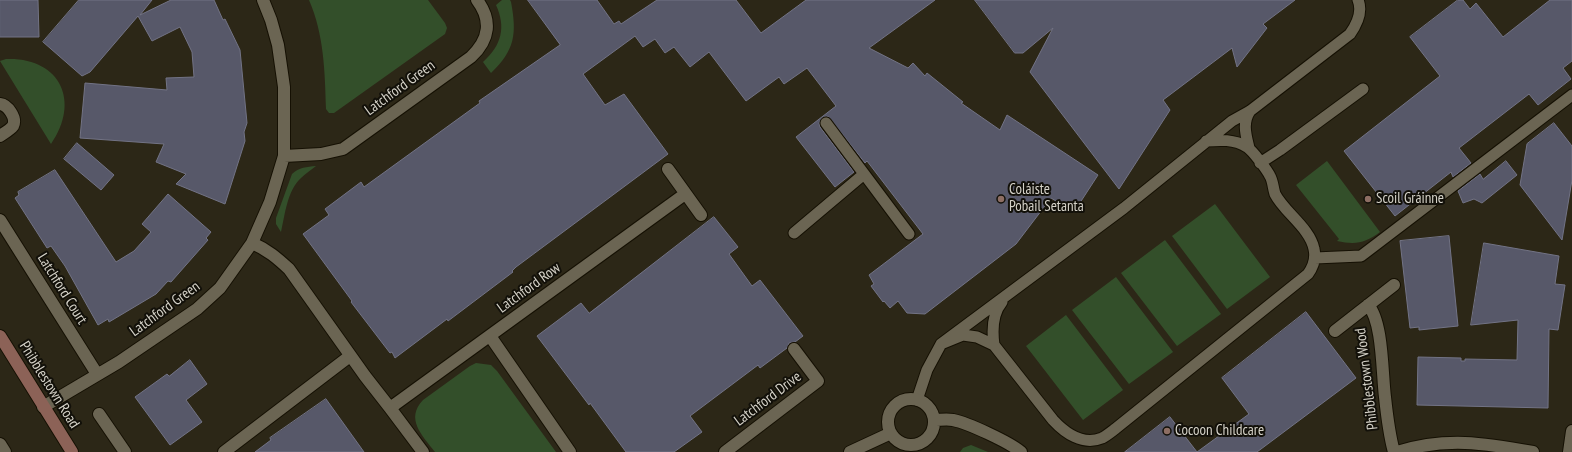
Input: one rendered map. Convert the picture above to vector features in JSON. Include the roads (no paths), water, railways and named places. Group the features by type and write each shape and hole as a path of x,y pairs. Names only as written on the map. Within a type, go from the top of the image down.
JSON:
{"street":[{"name":"Latchford Green","path":"43,407 119,362 197,310 220,288 252,244 270,202 284,156 284,87 278,45 264,0"},
{"name":"Latchford Green","path":"284,156 321,154 343,149 471,56 479,49 486,35 488,26 484,9 477,0"},
{"path":"0,104 7,106 14,121 13,126 0,136"},
{"path":"668,169 701,215"},
{"name":"Latchford Row","path":"390,408 685,194"},
{"name":"Latchford Court","path":"0,220 97,374"},
{"path":"252,244 264,248 289,269 350,356 422,452"},
{"name":"Phibblestown Wood","path":"1335,331 1394,285"},
{"name":"Phibblestown Wood","path":"1368,305 1373,310 1378,326 1388,429 1394,452"},
{"name":"Phibblestown Road","path":"0,336 72,452"},
{"path":"490,336 570,452"},
{"name":"Latchford Drive","path":"725,452 818,381 794,349"},
{"path":"224,452 350,356"},
{"path":"910,399 917,400 928,407 934,420 930,434 921,448 900,442 890,433 888,426 888,418 891,411 902,401 910,399"},
{"path":"100,414 125,452"},
{"path":"934,420 953,420 1012,445 1021,452"},
{"path":"1569,452 1572,431"},
{"path":"850,452 890,433"},
{"path":"1397,452 1428,445 1459,442 1480,443 1533,452"},
{"path":"0,444 5,452"}],"lane":[{"path":"917,400 927,370 941,344 1124,208 1206,141 1232,121 1250,111 1350,34 1358,20 1360,4 1358,0"},
{"path":"1260,163 1363,89"},
{"path":"1315,258 1361,256 1572,95"},
{"path":"941,344 963,335 977,337 994,345 1061,429 1078,439 1092,441 1103,438 1115,429 1308,274 1313,268 1315,258 1314,248 1310,239 1276,194 1270,176 1249,148 1245,124 1246,116 1250,111"},
{"path":"826,123 909,234"},
{"path":"1206,141 1227,140 1237,142 1249,148"},
{"path":"794,233 864,174"},
{"path":"994,345 994,317 998,307 1006,297"}],"place":[{"name":"Coláiste Pobail Setanta","path":"1001,199"},
{"name":"Scoil Gráinne","path":"1368,199"},
{"name":"Cocoon Childcare","path":"1167,431"}]}
